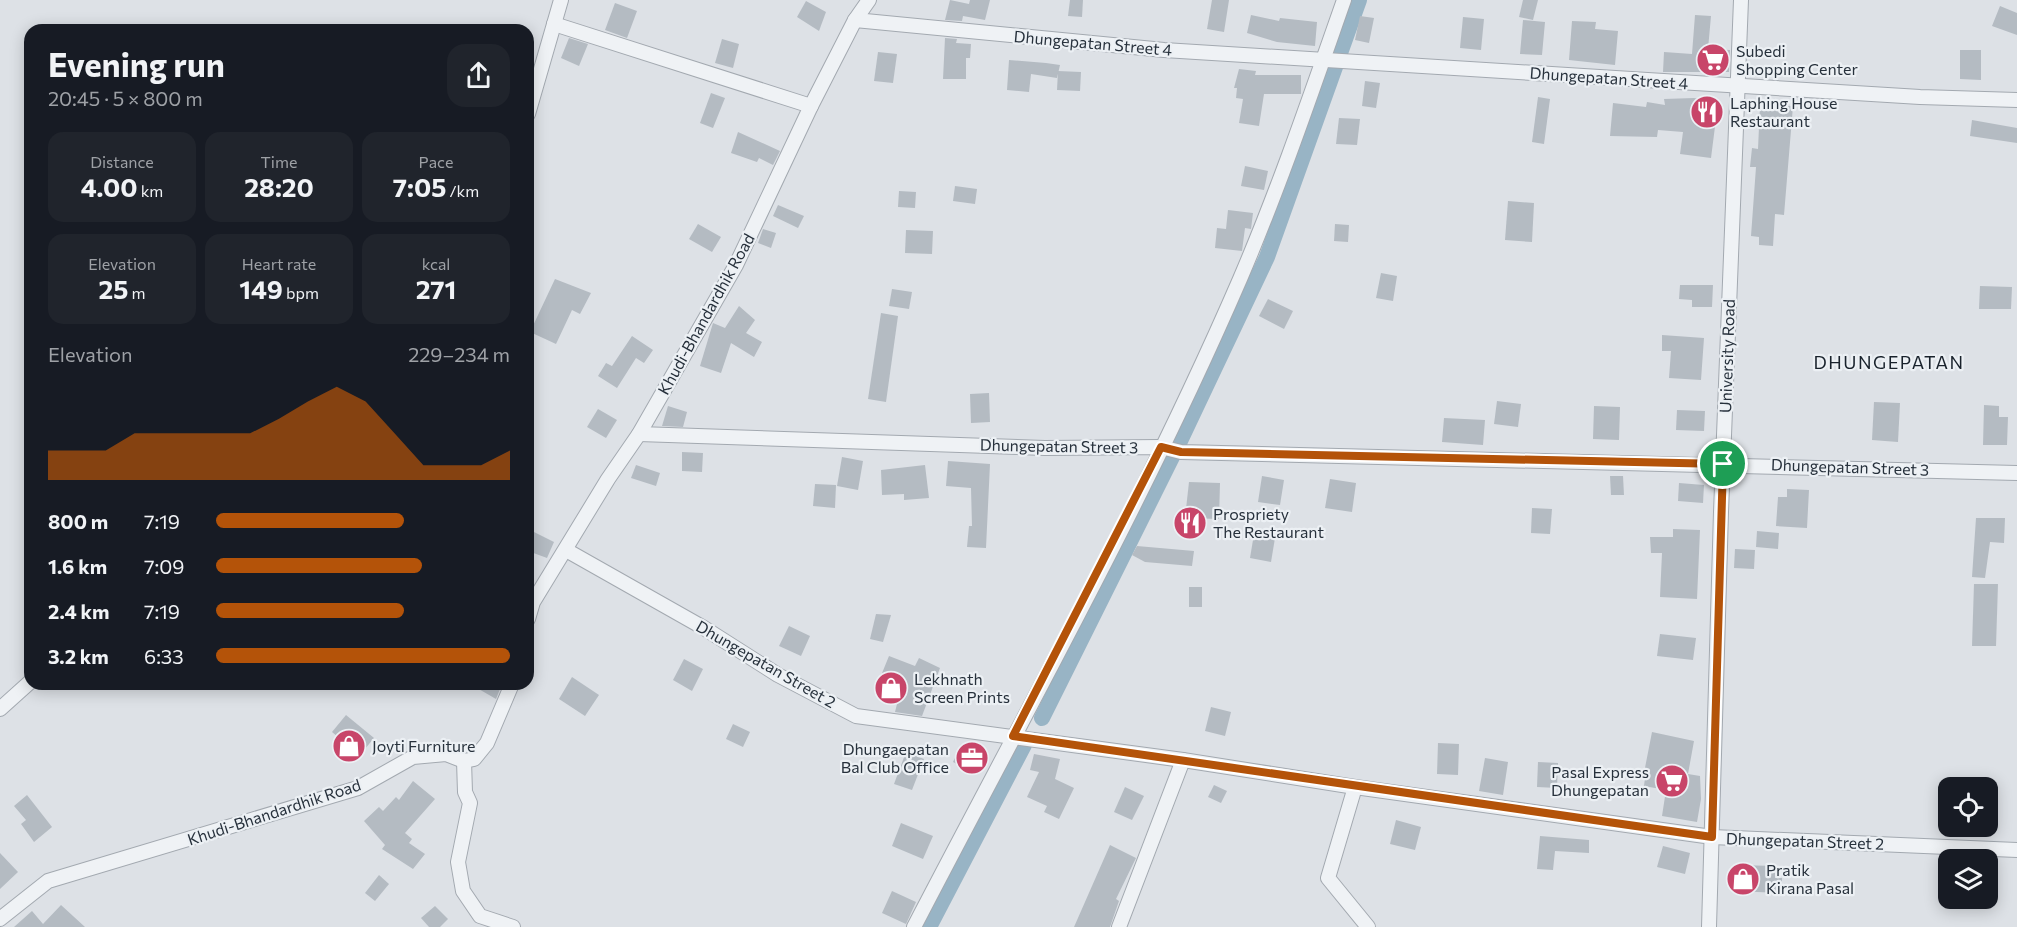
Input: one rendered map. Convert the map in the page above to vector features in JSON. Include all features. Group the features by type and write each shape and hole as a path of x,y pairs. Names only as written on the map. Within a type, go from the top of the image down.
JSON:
{"street":[{"path":"534,93 561,0"},
{"name":"Khudi-Bhandardhik Road","path":"534,600 608,479 639,434 736,265 811,106 855,20 869,0"},
{"path":"914,927 1161,447 1243,271 1333,60 1344,0"},
{"name":"University Road","path":"1709,927 1723,464 1741,0"},
{"name":"Dhungepatan Street 4","path":"855,20 1164,50 1738,86 2017,100"},
{"path":"554,24 811,106"},
{"name":"Dhungepatan Street 3","path":"639,434 1045,447 1161,447 1181,452 2017,472"},
{"name":"Dhungepatan Street 2","path":"566,550 704,628 778,675 856,716 1183,760 1355,787 1712,837 2017,850"},
{"path":"0,709 24,687"},
{"path":"509,690 487,742 474,759 464,761 465,792 470,803 458,862 463,891 480,916 513,927"},
{"name":"Khudi-Bhandardhik Road","path":"1,916 48,881 357,788 413,757 446,754 464,761"},
{"path":"1119,927 1183,760"},
{"path":"1355,787 1328,878 1368,927"}],"building":[{"path":"950,0 969,4 970,0 990,0 985,20 963,16 962,21 945,20"},
{"path":"1070,0 1083,0 1082,17 1068,16"},
{"path":"1212,0 1229,0 1224,32 1207,29"},
{"path":"1523,0 1538,0 1533,20 1519,17"},
{"path":"806,1 826,12 819,31 797,17"},
{"path":"615,3 637,11 627,38 605,30"},
{"path":"2000,6 2017,13 2017,35 1992,26"},
{"path":"1251,15 1279,21 1280,18 1317,22 1315,46 1277,42 1247,33"},
{"path":"1695,15 1711,16 1708,49 1730,50 1729,72 1663,72 1664,52 1692,54"},
{"path":"1360,16 1374,18 1369,43 1355,40"},
{"path":"1463,17 1484,19 1481,50 1460,48"},
{"path":"1523,20 1545,22 1542,55 1520,54"},
{"path":"1572,21 1596,22 1595,29 1618,31 1615,65 1569,60"},
{"path":"569,38 588,44 579,66 561,58"},
{"path":"945,38 957,39 956,43 971,44 970,58 966,58 966,79 943,79"},
{"path":"722,39 739,44 733,68 715,63"},
{"path":"1960,50 1981,50 1981,80 1960,79"},
{"path":"878,52 897,54 893,83 874,81"},
{"path":"1009,60 1060,65 1057,78 1031,74 1029,92 1007,90"},
{"path":"1239,69 1256,71 1255,75 1301,75 1301,94 1264,94 1259,126 1239,123 1243,99 1236,98 1237,88 1234,88"},
{"path":"1058,71 1081,72 1080,91 1057,90"},
{"path":"1365,81 1380,83 1376,108 1362,106"},
{"path":"711,93 725,98 713,128 700,123"},
{"path":"1538,97 1550,99 1544,144 1532,142"},
{"path":"1694,98 1718,103 1711,158 1680,154 1683,132 1658,130 1657,137 1610,136 1613,103 1646,107 1647,102 1665,105 1664,99"},
{"path":"1760,105 1793,106 1784,215 1775,214 1773,246 1759,245 1759,237 1751,236 1756,167 1750,167 1752,148 1758,149"},
{"path":"1339,118 1360,119 1357,145 1336,144"},
{"path":"1972,120 2017,128 2017,143 1970,136"},
{"path":"738,132 780,151 773,165 759,158 757,162 731,153"},
{"path":"1245,166 1268,171 1264,190 1241,186"},
{"path":"955,186 977,189 975,204 953,201"},
{"path":"899,191 916,192 915,208 898,207"},
{"path":"1508,201 1534,203 1532,242 1505,240"},
{"path":"778,205 804,216 798,228 773,216"},
{"path":"1228,210 1253,213 1251,229 1245,228 1242,251 1215,248 1217,228 1226,229"},
{"path":"698,224 721,237 712,252 689,239"},
{"path":"1335,224 1349,225 1348,242 1334,241"},
{"path":"763,229 776,233 771,248 758,243"},
{"path":"906,230 933,231 932,254 905,253"},
{"path":"1381,273 1397,276 1393,301 1376,298"},
{"path":"555,279 591,293 580,314 572,310 556,344 534,334 534,324"},
{"path":"1680,285 1713,285 1712,307 1692,307 1692,300 1679,299"},
{"path":"1980,286 2012,287 2011,309 1979,309"},
{"path":"892,289 912,292 909,309 889,306"},
{"path":"1268,299 1293,311 1284,329 1259,316"},
{"path":"739,306 755,320 746,333 762,342 754,357 731,343 721,373 700,366 713,323 725,328"},
{"path":"881,313 898,316 886,402 868,399"},
{"path":"1662,335 1704,338 1701,380 1669,378 1671,351 1662,351"},
{"path":"632,336 653,350 644,363 636,358 617,388 598,376 606,363 612,366"},
{"path":"989,393 990,422 971,423 970,394"},
{"path":"1497,401 1521,404 1518,427 1494,424"},
{"path":"1874,402 1900,403 1898,442 1872,440"},
{"path":"1984,405 1999,406 1999,417 2008,417 2007,445 1983,445"},
{"path":"668,406 687,412 683,427 662,426"},
{"path":"1594,406 1620,407 1619,440 1593,439"},
{"path":"598,409 617,420 606,438 587,427"},
{"path":"1677,410 1705,411 1704,431 1676,430"},
{"path":"1444,418 1485,420 1483,445 1442,442"},
{"path":"682,452 703,453 702,472 682,471"},
{"path":"842,457 863,461 858,490 837,486"},
{"path":"948,461 990,464 986,548 967,547 969,526 972,526 971,488 946,486"},
{"path":"636,465 660,473 656,486 631,478"},
{"path":"925,465 929,498 904,500 904,494 882,495 881,470"},
{"path":"1262,476 1284,480 1280,505 1258,502"},
{"path":"1610,476 1623,476 1624,495 1611,495"},
{"path":"1330,479 1356,483 1352,512 1325,508"},
{"path":"1189,482 1220,483 1219,519 1185,518"},
{"path":"1679,483 1704,485 1703,503 1678,501"},
{"path":"815,484 836,485 835,508 813,506"},
{"path":"1787,489 1809,490 1807,528 1776,526 1778,497 1787,497"},
{"path":"1532,508 1552,509 1550,534 1531,533"},
{"path":"1976,518 2005,518 2004,543 1990,542 1985,578 1972,577"},
{"path":"1673,529 1700,530 1697,599 1660,597 1662,553 1651,553 1650,537 1673,537"},
{"path":"1757,531 1779,533 1778,549 1756,547"},
{"path":"534,532 554,542 547,558 534,553"},
{"path":"1254,534 1275,538 1271,562 1250,558"},
{"path":"1137,546 1194,551 1192,566 1145,562 1132,555"},
{"path":"1735,549 1755,550 1754,569 1734,568"},
{"path":"1974,584 1998,584 1996,646 1972,646"},
{"path":"1189,587 1202,587 1202,607 1189,607"},
{"path":"876,614 891,615 883,642 870,639"},
{"path":"789,626 810,636 801,656 779,646"},
{"path":"1660,634 1696,638 1693,660 1657,656"},
{"path":"889,656 915,666 919,658 940,668 922,716 895,712 900,692 878,683"},
{"path":"684,659 703,669 692,691 673,680"},
{"path":"572,677 599,695 585,716 559,699"},
{"path":"480,690 500,690 496,699"},
{"path":"1211,707 1231,712 1225,736 1205,731"},
{"path":"346,715 374,738 360,755 332,732"},
{"path":"733,724 750,732 743,747 726,739"},
{"path":"1652,732 1694,741 1688,774 1700,776 1701,799 1697,822 1662,816 1666,790 1644,786 1645,778 1643,778"},
{"path":"1438,743 1459,744 1458,775 1437,774"},
{"path":"961,745 983,756 975,773 953,762"},
{"path":"906,752 924,759 912,790 894,784"},
{"path":"1034,754 1060,759 1055,779 1074,788 1059,819 1044,812 1047,806 1027,797 1039,772 1030,770"},
{"path":"1485,758 1508,762 1503,795 1479,791"},
{"path":"1538,762 1558,763 1557,788 1537,787"},
{"path":"413,781 435,799 405,833 412,839 409,843 425,854 413,869 382,849 385,845 364,821 379,807 383,811 396,797 399,800"},
{"path":"1214,785 1227,791 1221,803 1208,797"},
{"path":"1125,787 1144,796 1132,820 1114,812"},
{"path":"27,795 52,827 34,842 21,824 26,820 14,806"},
{"path":"1396,820 1421,827 1415,850 1390,844"},
{"path":"901,823 933,836 923,859 892,846"},
{"path":"1540,836 1589,840 1589,853 1555,851 1553,870 1537,869"},
{"path":"1110,845 1136,858 1116,899 1119,901 1110,927 1074,927"},
{"path":"1663,846 1690,853 1685,874 1657,867"},
{"path":"0,853 18,872 0,889"},
{"path":"1735,865 1776,866 1775,878 1782,878 1782,893 1734,891"},
{"path":"379,875 389,884 375,901 365,893"},
{"path":"892,891 916,902 906,924 882,913"},
{"path":"61,905 85,927 14,927 32,911 43,924"},
{"path":"435,906 448,919 440,927 429,927 421,918"}],"waterway":[{"path":"1179,443 1267,257 1359,0"},
{"path":"1042,718 1172,457"},
{"path":"929,927 1024,745"}],"place":[{"name":"Subedi Shopping Center","path":"1713,60"},
{"name":"Laphing House Restaurant","path":"1707,112"},
{"name":"Prospriety The Restaurant","path":"1190,523"},
{"name":"Lekhnath Screen Prints","path":"891,688"},
{"name":"Joyti Furniture","path":"349,746"},
{"name":"Dhungaepatan Bal Club Office","path":"972,758"},
{"name":"Pasal Express Dhungepatan","path":"1672,781"},
{"name":"Pratik Kirana Pasal","path":"1743,879"}],"district":[{"name":"DHUNGEPATAN","path":"1889,363"}],"route":[{"path":"1161,447 1181,452 1723,464 1712,837 1013,736 1161,447"}]}
